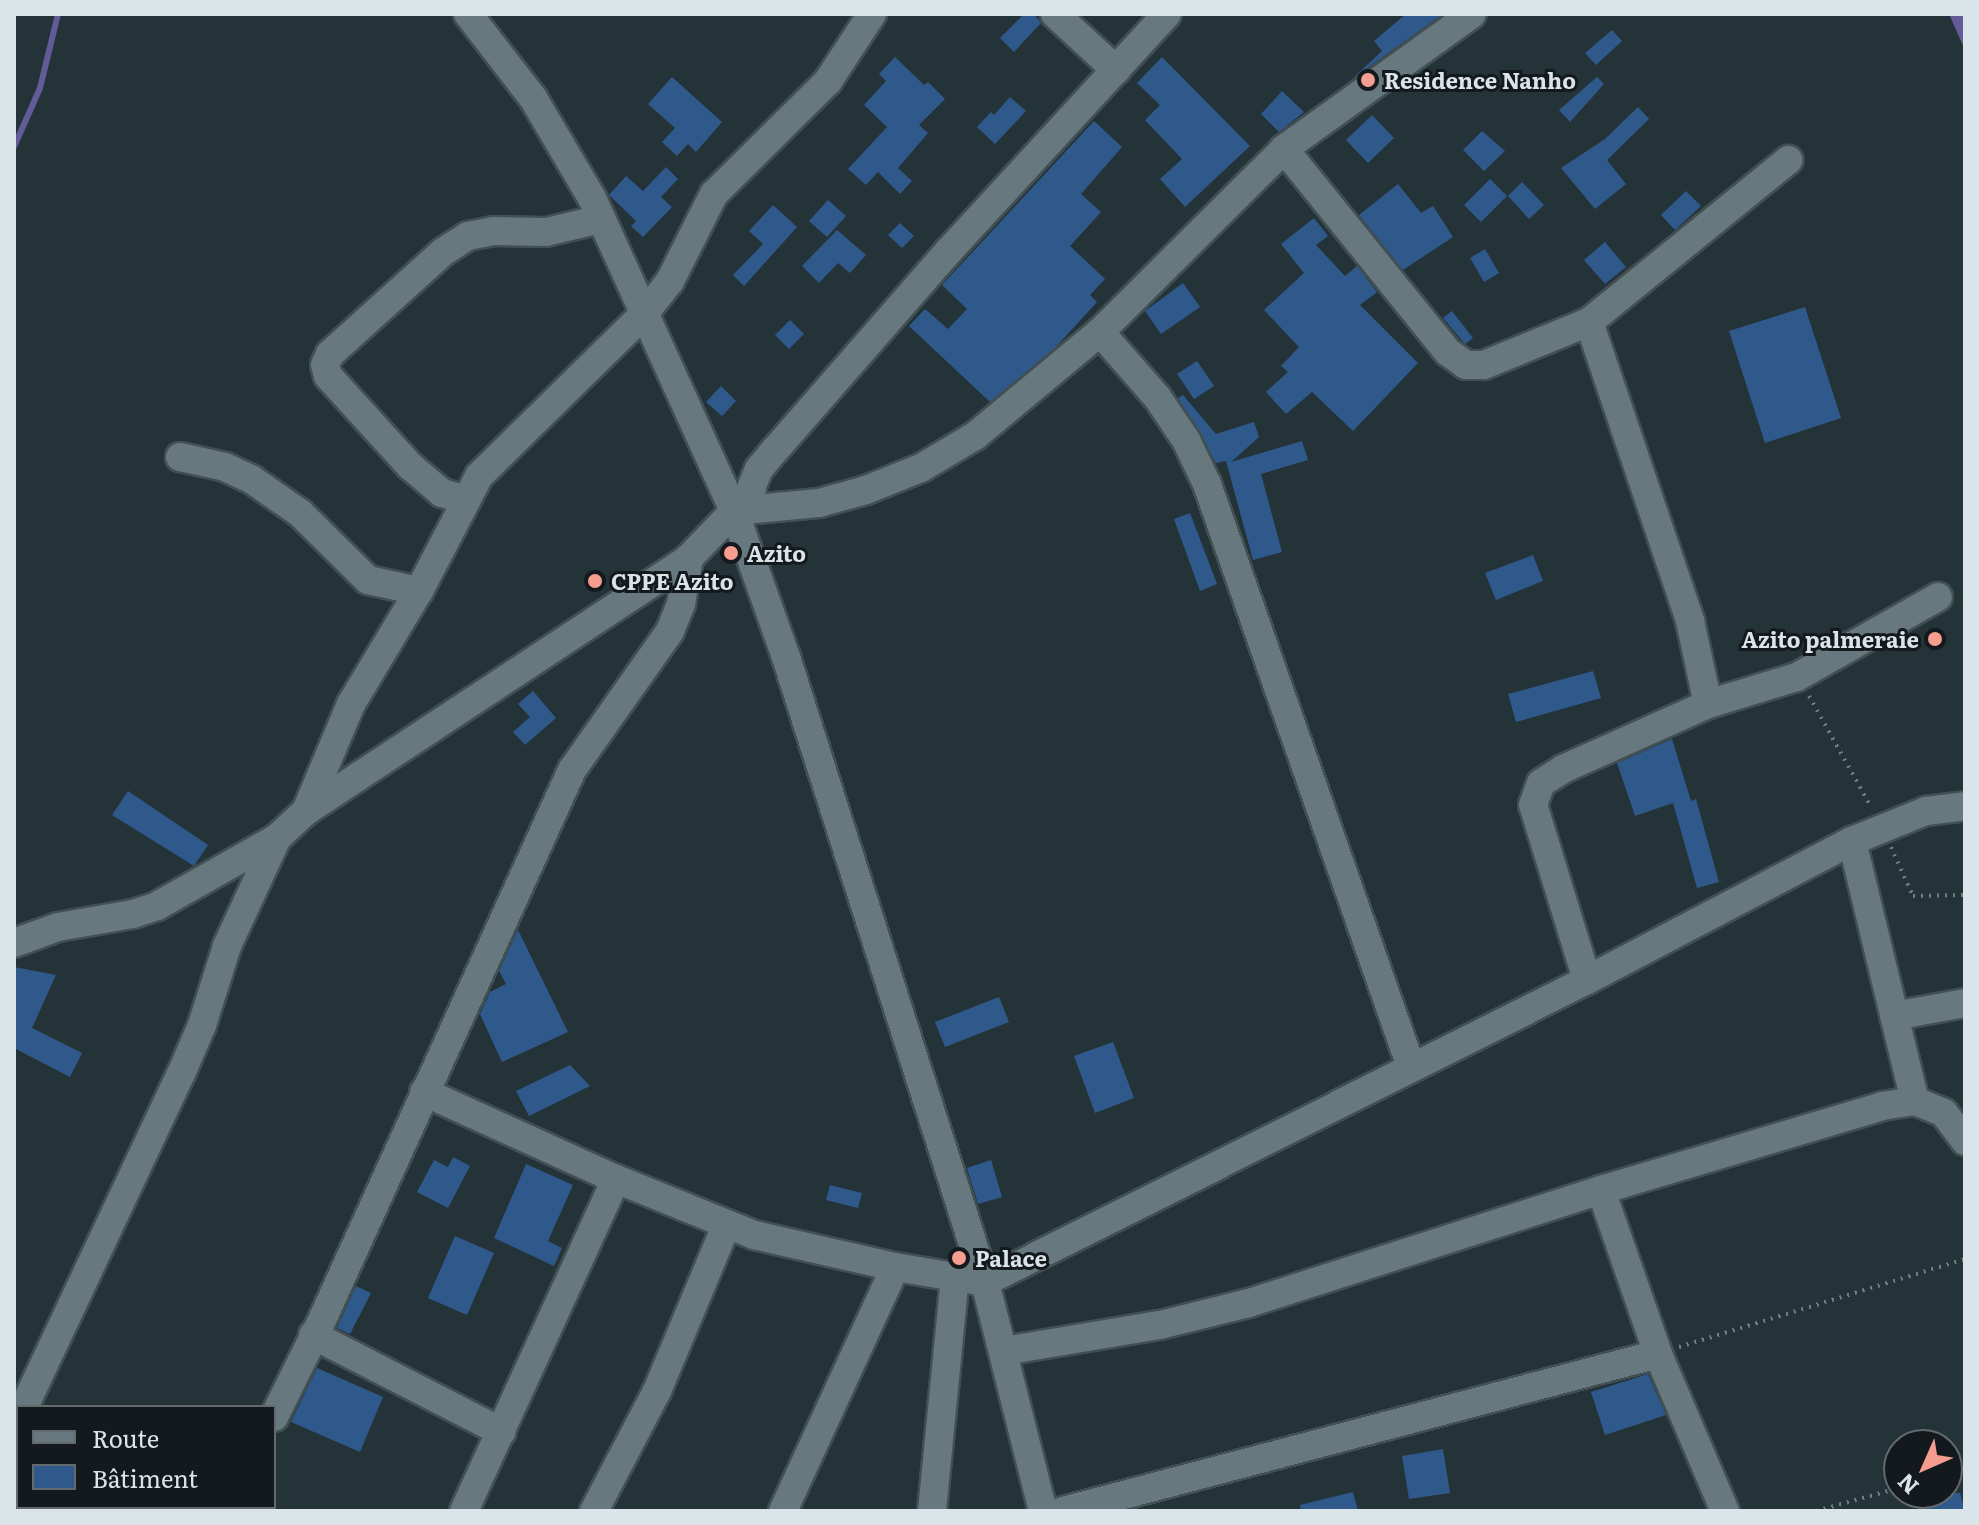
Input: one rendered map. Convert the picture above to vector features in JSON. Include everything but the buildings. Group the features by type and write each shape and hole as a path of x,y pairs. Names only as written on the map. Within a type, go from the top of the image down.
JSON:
{"street":[{"path":"468,14 542,111 601,219 742,510 985,1282 1043,1511"},
{"path":"306,811 351,704 419,591 464,499 479,476 645,313 670,281 714,194 828,81 872,14"},
{"path":"1055,14 1116,70"},
{"path":"14,943 58,927 133,914 157,906 277,838 306,811 689,558 742,510 767,459 948,252 1167,14"},
{"path":"742,510 819,503 866,490 921,468 975,436 1100,332 1284,149 1472,14"},
{"path":"1284,149 1448,352 1466,365 1484,365 1589,322 1788,160"},
{"path":"464,499 442,493 426,482 328,376 325,365 330,354 443,252 468,236 493,231 546,232 601,219"},
{"path":"1589,322 1690,621 1708,704"},
{"path":"1100,332 1157,397 1186,440 1207,484 1411,1067"},
{"path":"180,457 225,467 251,479 300,513 368,580 419,591"},
{"path":"276,1413 572,770 670,631 681,604 689,558"},
{"path":"1587,980 1533,805 1541,783 1563,769 1708,704 1797,677 1938,597"},
{"path":"424,1092 726,1226 895,1267 985,1282 1587,980 1852,841 1926,811 1965,806"},
{"path":"25,1405 181,1074 202,1025 227,946 277,838"},
{"path":"1852,841 1915,1101"},
{"path":"1894,1016 1965,1003"},
{"path":"1004,1351 1160,1325 1249,1303 1601,1190 1882,1106 1915,1101 1944,1113 1965,1141"},
{"path":"464,1511 616,1179"},
{"path":"1601,1190 1658,1354 1725,1511"},
{"path":"594,1511 657,1391 726,1226"},
{"path":"783,1511 895,1267"},
{"path":"932,1511 955,1277"},
{"path":"313,1335 502,1432"},
{"path":"1063,1511 1658,1354"}],"path":[{"path":"1797,677 1850,765 1913,896 1965,895"},
{"path":"1658,1354 1965,1259"},
{"path":"1816,1511 1883,1492"}],"shaded area":[{"path":"1949,14 1965,14 1965,56 1964,48"}],"waterway":[{"path":"14,147 40,88 58,14"}],"place":[{"name":"Residence Nanho","path":"1368,80"},
{"name":"Azito","path":"731,553"},
{"name":"CPPE Azito","path":"595,581"},
{"name":"Azito palmeraie","path":"1935,639"},
{"name":"Palace","path":"959,1258"}]}
